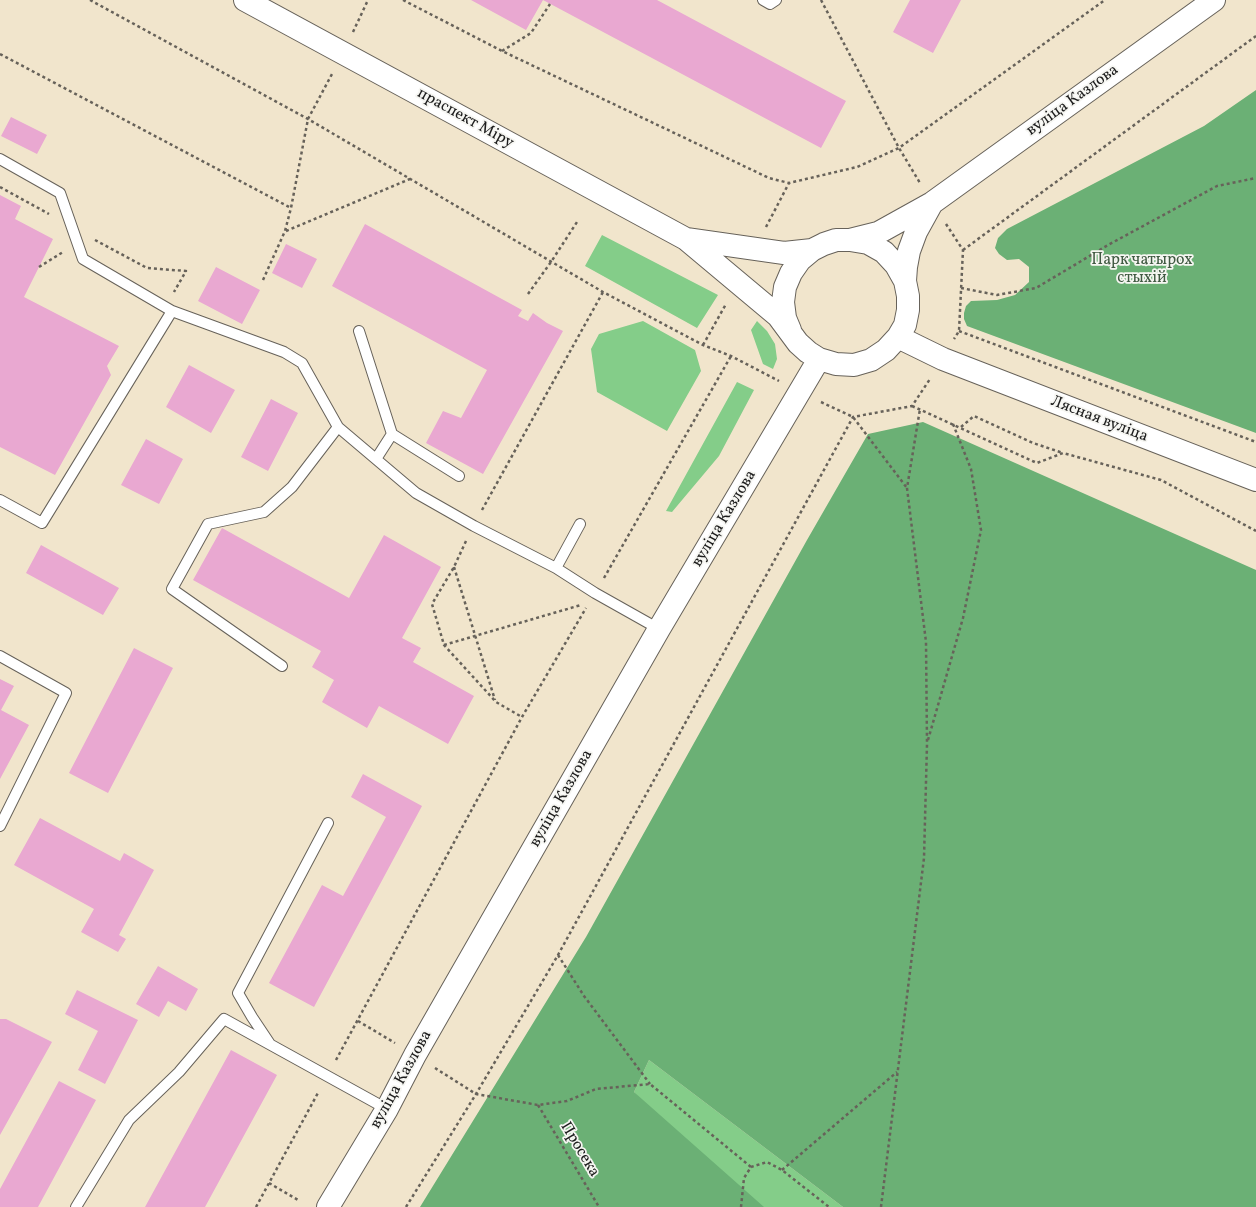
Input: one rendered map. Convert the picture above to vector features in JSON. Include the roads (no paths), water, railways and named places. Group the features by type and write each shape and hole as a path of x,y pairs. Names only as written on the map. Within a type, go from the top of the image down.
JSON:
{"main road":[{"name":"праспект Міру","path":"245,0 686,239"},
{"name":"вуліца Казлова","path":"850,240 886,230 932,203 1214,0"},
{"path":"686,239 778,316 798,343 808,352 819,359 836,364 854,365 871,360 886,350 898,338 905,324 908,310 908,296 905,281 909,251 916,232 932,203"},
{"path":"686,239 784,253 812,250"},
{"path":"790,332 785,318 783,302 785,287 791,272 800,260 812,250 824,244 836,240 850,240 868,244 884,252 896,265 905,281"},
{"name":"Лясная вуліца","path":"898,338 943,359 1256,480"},
{"name":"вуліца Казлова","path":"328,1207 387,1109 415,1055 659,630 819,359"}],"lane":[{"path":"763,0 770,4 776,0"},
{"path":"0,159 60,193 83,259 172,311 284,352 302,363 338,427 416,493 474,526 556,568 595,593 659,630"},
{"path":"0,500 42,523 172,311"},
{"path":"359,330 392,434 459,476"},
{"path":"282,666 172,589 208,524 264,512 292,487 338,427"},
{"path":"376,459 392,434"},
{"path":"556,568 580,524"},
{"path":"0,656 66,693 0,826"},
{"path":"271,1045 238,993 328,823"},
{"path":"76,1207 129,1120 179,1072 224,1019 387,1109"}],"park label":[{"name":"Парк чатырох стыхій","path":"1142,270"}]}
